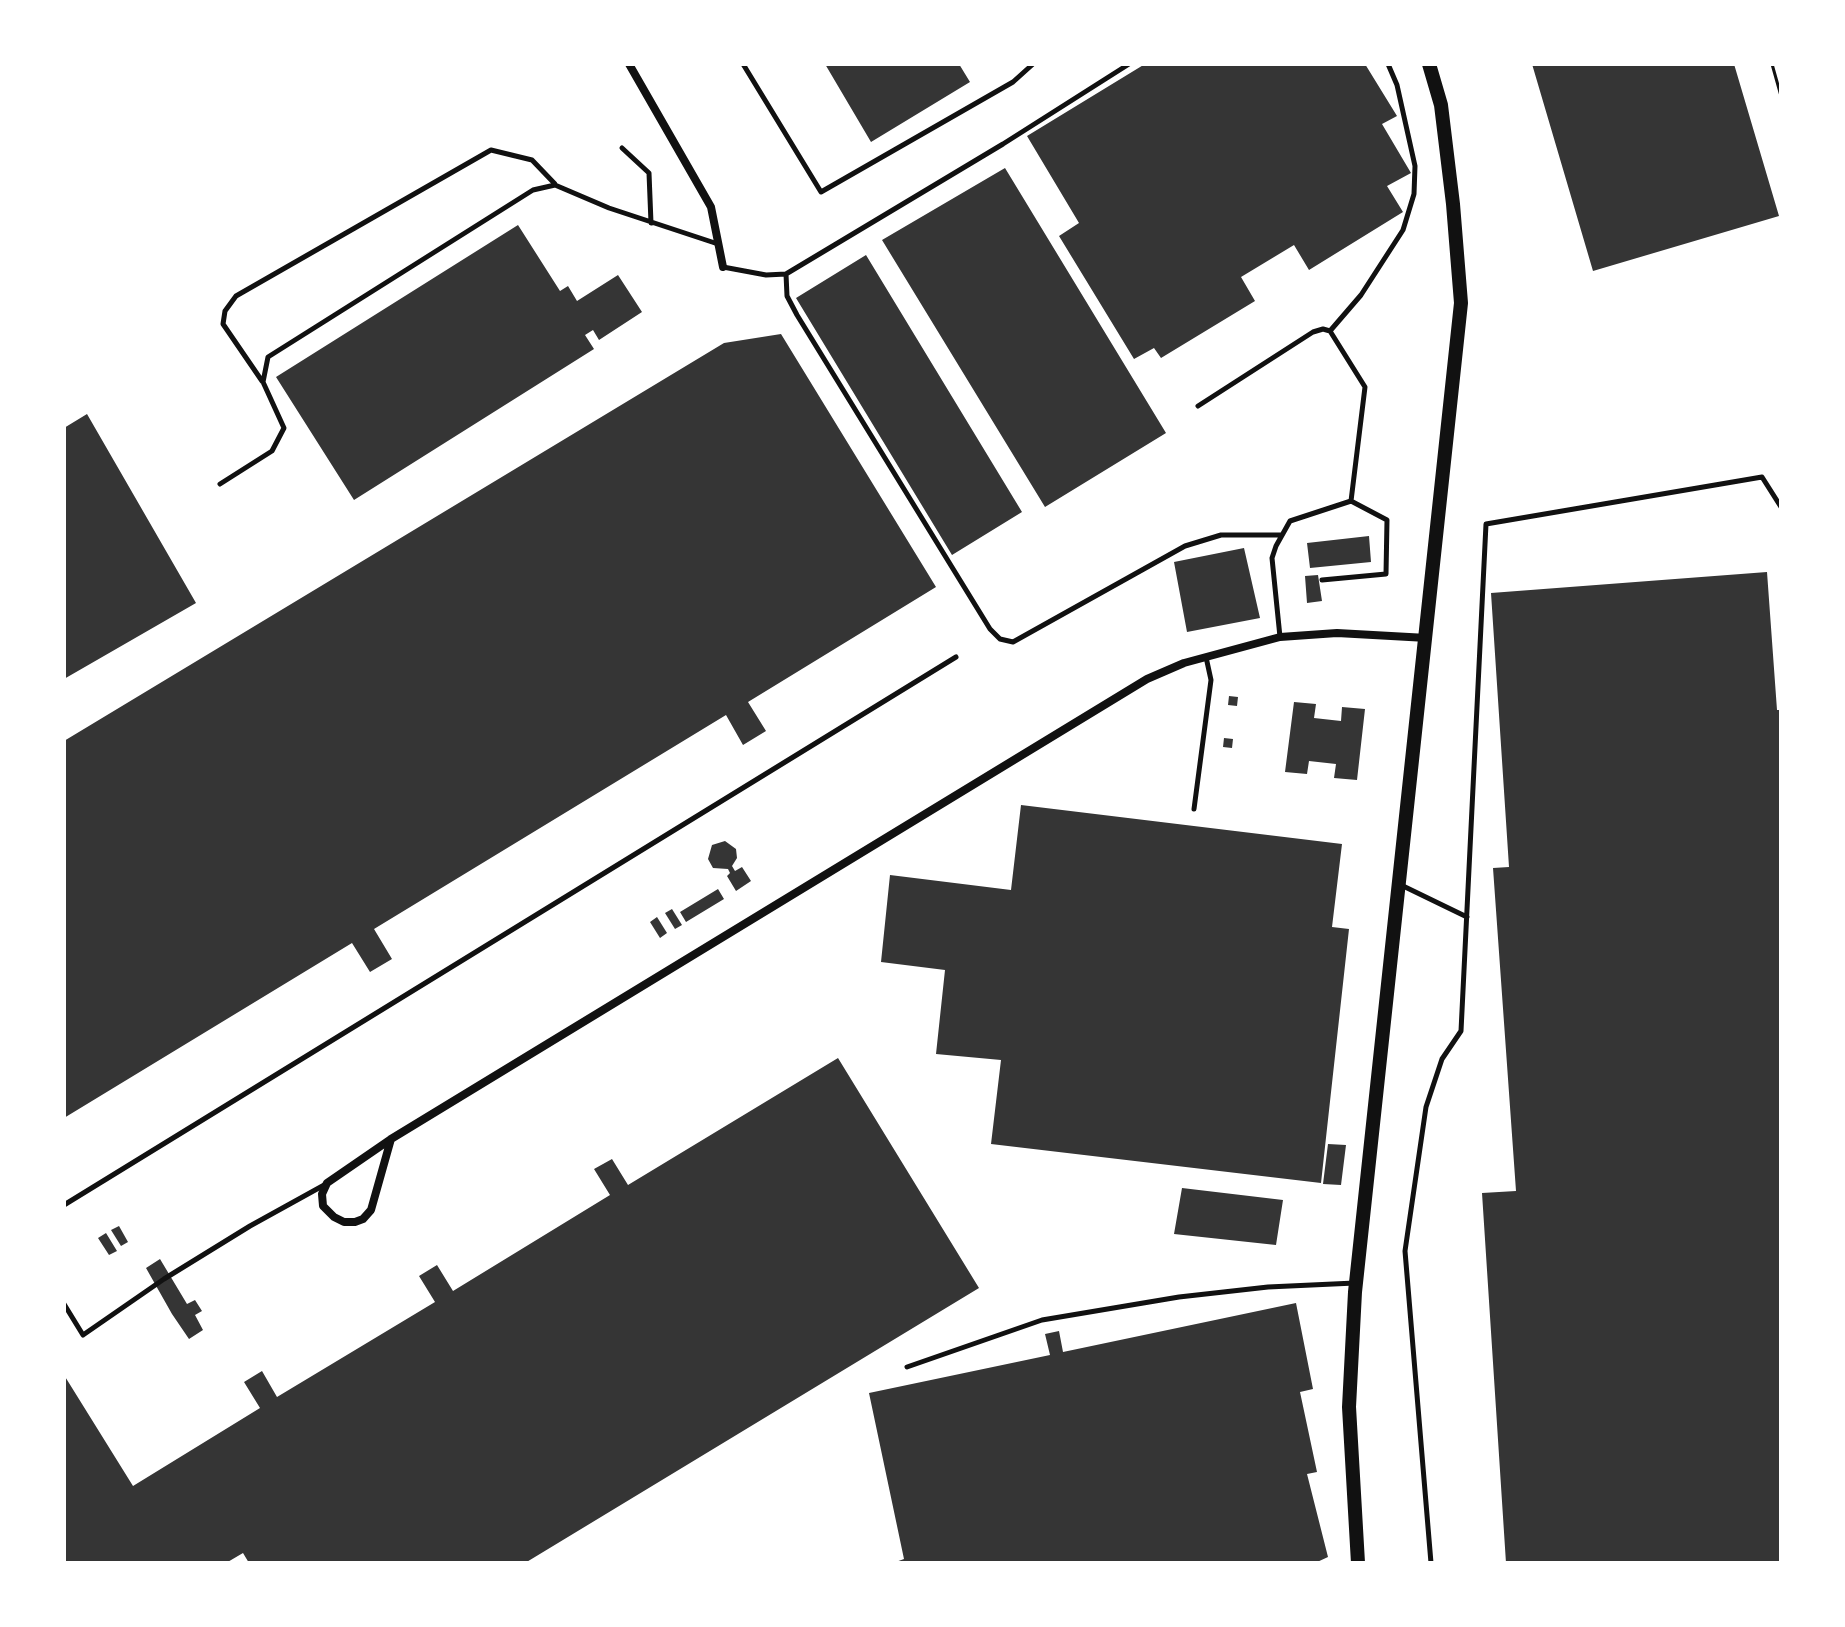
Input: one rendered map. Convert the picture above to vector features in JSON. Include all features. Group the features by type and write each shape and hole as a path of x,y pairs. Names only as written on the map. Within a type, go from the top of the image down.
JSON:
{"street":[{"path":"629,64 711,207 723,267"},
{"path":"1358,1563 1349,1407 1356,1283 1461,303 1441,105 1429,64"},
{"path":"391,1139 371,1210 355,1222 344,1222 334,1217 323,1206 322,1194 327,1183 391,1139 1147,679 1206,657 1280,637 1337,633 1427,638"}],"lane":[{"path":"743,64 821,192 1013,82 1033,64"},
{"path":"723,267 766,275 786,274 1003,144 1129,64"},
{"path":"1330,331 1361,295 1403,230 1414,194 1415,166 1397,85 1388,64"},
{"path":"622,148 649,173 651,223"},
{"path":"220,484 272,451 284,428 263,382 223,324 225,311 236,296 491,150 532,160 555,185 651,223 719,244"},
{"path":"263,382 268,357 533,190 555,185"},
{"path":"786,274 787,296 797,315 982,616 1000,639 1013,642 1185,546 1221,535 1281,535"},
{"path":"1198,406 1313,332 1323,329 1330,331 1365,387 1351,501"},
{"path":"1431,1563 1405,1251 1426,1107 1442,1059 1461,1031 1486,524 1762,477 1781,507"},
{"path":"1280,637 1272,558 1290,521 1351,501 1387,520 1386,574 1322,580"},
{"path":"64,1205 956,657"},
{"path":"1194,809 1211,680 1206,657"},
{"path":"1400,884 1467,917"},
{"path":"64,1304 83,1335 164,1279 327,1183"},
{"path":"907,1367 1042,1320 1194,1295 1268,1287 1356,1283"}],"path":[{"path":"1772,64 1781,96"}],"building":[{"path":"825,64 959,64 970,82 871,142"},
{"path":"1145,64 1365,64 1397,116 1382,124 1411,173 1387,186 1403,212 1309,270 1294,245 1241,277 1255,301 1161,358 1154,348 1134,359 1059,236 1079,223 1027,136"},
{"path":"1532,64 1734,64 1779,216 1593,271"},
{"path":"1005,168 1166,433 1045,507 882,240"},
{"path":"518,225 560,291 568,286 577,301 618,275 642,312 599,340 593,330 585,335 594,349 354,500 276,377"},
{"path":"866,255 1022,512 952,555 796,298"},
{"path":"781,334 936,587 748,702 766,731 743,745 726,715 374,929 392,959 370,972 352,943 64,1118 64,741 724,343"},
{"path":"87,414 196,603 64,679 64,428"},
{"path":"1369,536 1371,562 1310,568 1307,543"},
{"path":"1244,548 1260,618 1187,632 1174,562"},
{"path":"1767,572 1777,710 1781,710 1781,1563 1506,1563 1482,1193 1516,1191 1493,868 1509,867 1491,593"},
{"path":"1318,575 1322,601 1307,603 1305,576"},
{"path":"1229,696 1238,697 1237,706 1228,705"},
{"path":"1294,702 1316,704 1314,718 1341,721 1342,707 1365,709 1357,780 1334,778 1336,764 1309,761 1307,774 1285,772"},
{"path":"1224,738 1233,739 1232,748 1223,747"},
{"path":"1021,805 1342,844 1332,927 1349,929 1321,1183 991,1144 1001,1060 936,1054 945,970 881,962 890,875 1011,890"},
{"path":"725,841 736,849 737,858 732,866 735,871 742,867 751,881 736,891 727,876 730,873 728,869 713,868 708,859 712,845"},
{"path":"718,889 724,899 686,922 680,912"},
{"path":"672,909 682,925 675,929 665,913"},
{"path":"657,917 667,933 660,938 650,922"},
{"path":"838,1058 979,1288 525,1563 249,1563 243,1553 226,1563 64,1563 64,1375 133,1486 260,1408 244,1382 262,1371 277,1397 435,1302 419,1276 437,1265 453,1291 610,1195 594,1169 612,1159 628,1185"},
{"path":"1328,1144 1346,1145 1341,1185 1323,1184"},
{"path":"1182,1188 1283,1200 1276,1245 1174,1234"},
{"path":"119,1226 128,1242 121,1246 111,1230"},
{"path":"106,1233 117,1251 109,1255 98,1238"},
{"path":"160,1259 187,1304 195,1300 202,1311 195,1315 203,1330 189,1339 146,1268"},
{"path":"1296,1303 1313,1389 1300,1392 1317,1472 1307,1474 1328,1557 1315,1563 893,1563 904,1559 869,1393 1050,1355 1045,1334 1059,1331 1063,1352"}]}
